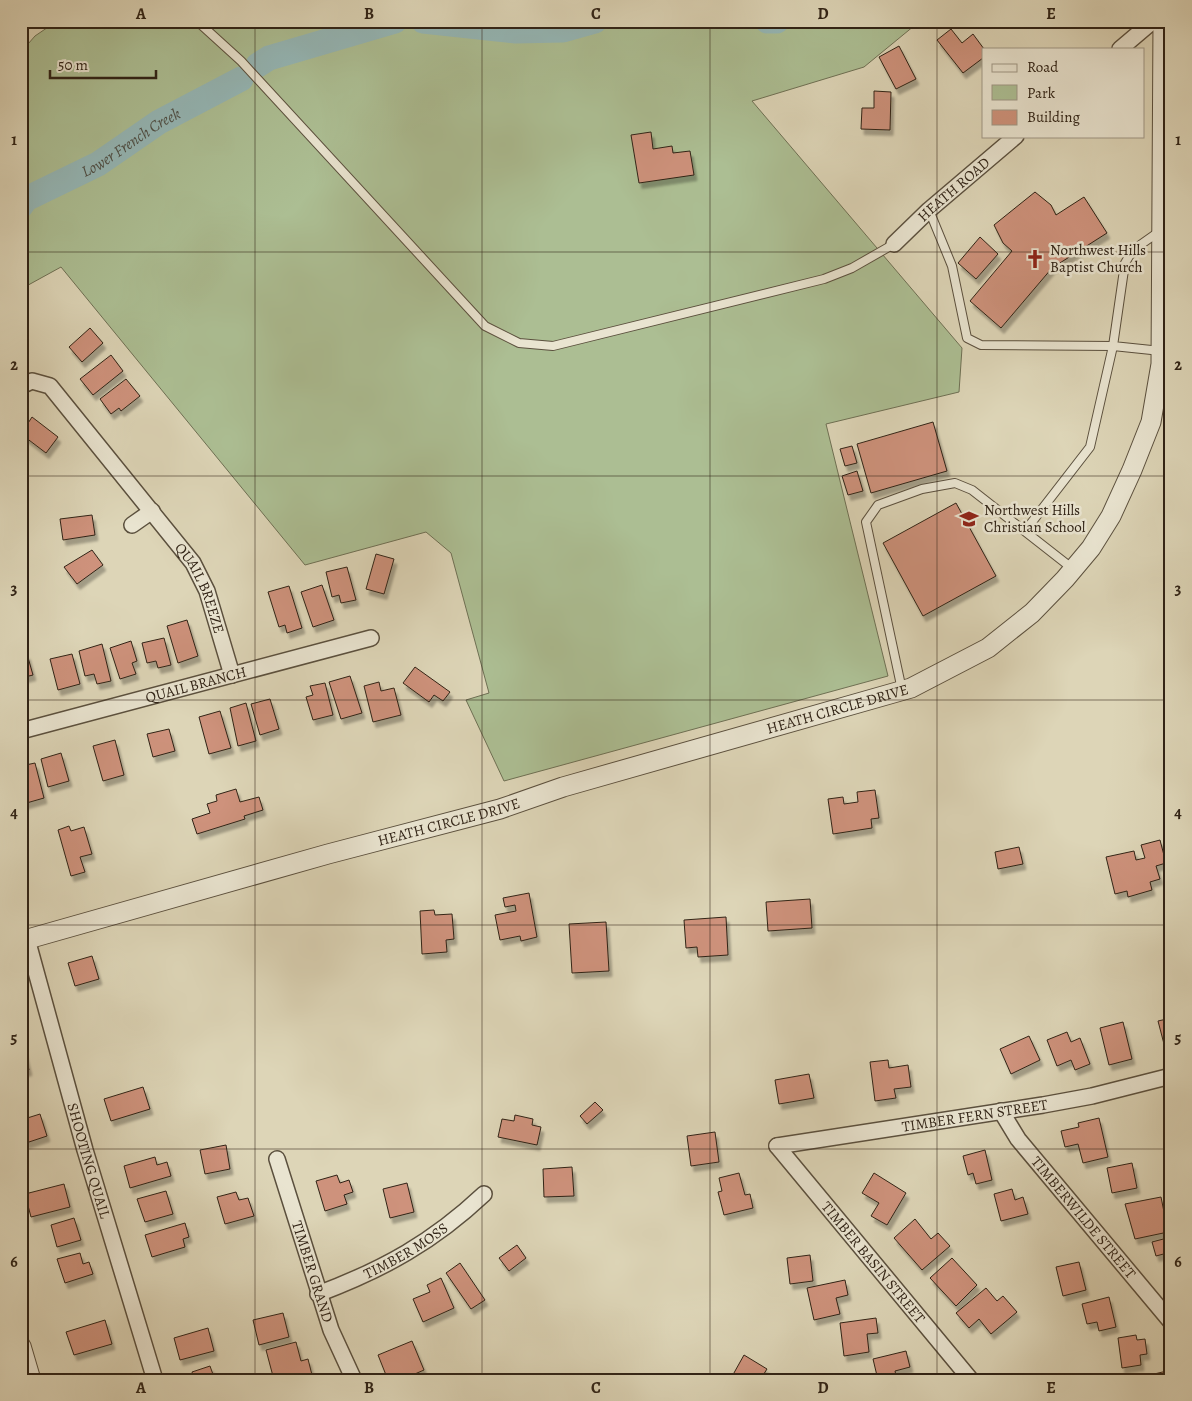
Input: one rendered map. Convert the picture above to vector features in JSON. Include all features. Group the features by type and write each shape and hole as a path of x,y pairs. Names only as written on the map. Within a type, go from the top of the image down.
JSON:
{"street":[{"path":"1121,48 1153,21"},
{"name":"HEATH CIRCLE DRIVE","path":"24,940 328,854 500,809 563,787 902,691 948,671 988,648 1032,613 1091,548 1111,516 1151,422 1161,364 1163,21"},
{"name":"HEATH ROAD","path":"894,244 930,210 1014,138"},
{"name":"QUAIL BREEZE","path":"27,384 42,383 55,392 184,551 201,577 212,606 232,675"},
{"path":"132,525 152,511"},
{"name":"QUAIL BRANCH","path":"21,731 371,638"},
{"name":"SHOOTING QUAIL","path":"24,940 155,1380"},
{"name":"TIMBER FERN STREET","path":"777,1146 1092,1096 1171,1076"},
{"name":"TIMBERWILDE STREET","path":"1001,1111 1018,1139 1171,1322"},
{"name":"TIMBER BASIN STREET","path":"777,1146 971,1380"},
{"name":"TIMBER GRAND","path":"277,1159 318,1294 331,1330 354,1380"},
{"name":"TIMBER MOSS","path":"318,1294 389,1265 434,1237 484,1194"},
{"path":"21,1346 31,1380"}],"lane":[{"path":"197,21 241,61 485,326 519,343 553,346 824,279 852,268 894,244"},
{"path":"930,210 952,266 967,338 981,345 1114,346 1160,352"},
{"path":"1025,531 1090,447 1114,346 1125,263 1133,250 1163,228"},
{"path":"902,691 866,522 878,505 922,489 955,483 972,490 1073,569"}],"green space":[{"path":"57,21 920,21 864,67 752,101 962,348 959,392 826,424 888,676 504,781 466,700 489,693 451,553 426,532 305,565 61,267 21,289 21,52 35,36"}],"building":[{"path":"951,29 962,43 973,34 983,48 982,59 963,73 937,40"},
{"path":"899,46 916,79 896,89 879,57"},
{"path":"874,91 891,92 890,130 861,129 862,108 874,108"},
{"path":"651,132 653,149 672,146 673,153 690,151 694,175 639,183 631,135"},
{"name":"Northwest Hills Baptist Church","path":"1035,192 1051,205 1056,215 1084,197 1107,233 1052,268 1001,328 970,301 1012,251 1003,243 994,225"},
{"path":"980,237 998,254 976,279 958,263"},
{"path":"90,328 103,343 82,362 69,347"},
{"path":"111,355 123,371 93,395 80,379"},
{"path":"126,379 140,396 121,411 119,408 111,414 100,399"},
{"path":"32,417 58,437 46,453 21,434"},
{"path":"933,422 947,471 871,493 857,444"},
{"path":"852,446 857,463 845,466 840,449"},
{"path":"857,471 863,491 848,495 842,476"},
{"path":"956,503 996,576 923,616 883,543"},
{"path":"92,515 95,535 63,540 60,519"},
{"path":"92,550 103,565 77,584 64,567"},
{"path":"376,554 394,559 384,594 366,589"},
{"path":"347,567 356,600 341,603 339,595 332,597 326,572"},
{"path":"322,585 334,620 313,627 301,592"},
{"path":"289,586 302,628 287,633 285,625 279,627 268,592"},
{"path":"187,620 198,656 178,663 167,626"},
{"path":"164,638 171,665 158,668 156,661 147,663 142,643"},
{"path":"131,641 137,661 132,663 136,674 120,679 110,648"},
{"path":"102,644 111,681 97,684 94,674 85,676 79,651"},
{"path":"27,654 33,675 21,678 21,656"},
{"path":"72,654 80,684 58,690 50,659"},
{"path":"415,667 450,692 443,701 434,695 429,702 403,683"},
{"path":"350,676 362,713 341,719 329,682"},
{"path":"379,682 381,691 394,688 401,715 373,722 364,686"},
{"path":"325,683 333,715 313,720 306,697 313,695 310,686"},
{"path":"270,699 279,729 260,735 251,704"},
{"path":"246,703 256,741 238,746 230,708"},
{"path":"220,711 231,748 209,754 199,717"},
{"path":"169,729 175,751 153,757 147,734"},
{"path":"115,740 124,775 103,781 93,746"},
{"path":"61,753 69,781 48,787 41,759"},
{"path":"35,763 44,798 23,804 21,766"},
{"path":"236,789 240,802 259,797 263,810 244,816 245,819 197,834 192,819 210,813 207,804 217,801 216,795"},
{"path":"875,790 879,818 871,819 872,828 833,834 828,799 843,797 844,804 858,802 857,792"},
{"path":"69,826 71,831 84,827 92,854 80,857 85,872 71,876 58,830"},
{"path":"1160,840 1166,863 1156,866 1160,879 1150,882 1152,890 1128,897 1127,891 1115,894 1106,857 1134,851 1136,860 1145,858 1141,845"},
{"path":"1019,847 1023,864 998,869 995,852"},
{"path":"529,893 537,937 521,941 520,936 500,940 495,915 516,911 515,905 505,907 503,898"},
{"path":"810,899 812,928 768,931 766,902"},
{"path":"434,910 435,915 452,914 454,939 446,940 447,952 422,954 420,911"},
{"path":"726,917 728,955 698,957 697,947 686,948 684,920"},
{"path":"606,922 609,971 572,973 569,924"},
{"path":"92,956 99,979 75,986 68,963"},
{"path":"1171,1018 1171,1043 1164,1044 1158,1021"},
{"path":"1123,1022 1132,1059 1109,1065 1100,1028"},
{"path":"1067,1032 1071,1042 1080,1038 1090,1064 1075,1070 1071,1060 1057,1066 1047,1040"},
{"path":"1029,1036 1040,1060 1011,1074 1000,1049"},
{"path":"23,1047 29,1070 21,1072 21,1048"},
{"path":"888,1060 889,1068 908,1065 911,1087 894,1089 896,1098 875,1101 870,1062"},
{"path":"809,1074 814,1098 779,1104 775,1080"},
{"path":"143,1087 150,1109 111,1121 104,1099"},
{"path":"595,1102 603,1110 587,1124 580,1116"},
{"path":"40,1114 47,1136 26,1143 21,1120"},
{"path":"515,1115 533,1119 532,1125 541,1127 537,1145 498,1137 502,1119 514,1121"},
{"path":"1099,1118 1108,1157 1083,1163 1078,1144 1065,1147 1061,1131 1079,1127 1078,1123"},
{"path":"715,1132 719,1162 691,1166 687,1136"},
{"path":"226,1145 230,1169 205,1174 200,1150"},
{"path":"985,1150 992,1180 976,1184 973,1173 968,1175 963,1156"},
{"path":"155,1157 157,1165 167,1162 171,1176 130,1188 124,1166"},
{"path":"1132,1163 1137,1188 1112,1193 1107,1168"},
{"path":"572,1167 574,1196 544,1197 543,1169"},
{"path":"739,1173 745,1195 750,1194 753,1208 724,1215 718,1192 722,1191 719,1178"},
{"path":"874,1173 906,1193 887,1225 871,1216 879,1203 862,1193"},
{"path":"337,1175 340,1183 349,1180 353,1192 344,1195 347,1204 325,1211 316,1181"},
{"path":"407,1183 414,1212 390,1218 383,1189"},
{"path":"64,1184 70,1207 31,1217 25,1194"},
{"path":"1012,1189 1015,1200 1023,1197 1028,1214 1001,1221 994,1194"},
{"path":"166,1191 173,1214 145,1222 137,1199"},
{"path":"236,1192 239,1200 248,1198 254,1216 225,1224 217,1197"},
{"path":"1161,1197 1168,1232 1135,1239 1125,1204"},
{"path":"74,1218 81,1240 57,1247 51,1225"},
{"path":"915,1219 931,1239 938,1233 950,1246 922,1270 894,1238"},
{"path":"185,1223 189,1237 183,1239 185,1247 152,1257 145,1235"},
{"path":"1171,1237 1171,1252 1156,1256 1152,1242"},
{"path":"517,1245 526,1258 509,1271 499,1258"},
{"path":"80,1253 83,1264 89,1262 93,1274 65,1283 57,1259"},
{"path":"810,1255 813,1281 790,1284 787,1258"},
{"path":"952,1258 977,1285 956,1306 930,1278"},
{"path":"1079,1262 1086,1290 1063,1296 1056,1267"},
{"path":"460,1263 485,1300 471,1309 446,1273"},
{"path":"441,1278 454,1308 423,1322 413,1299 430,1292 427,1285"},
{"path":"845,1280 848,1295 836,1298 840,1314 814,1320 807,1288"},
{"path":"986,1288 997,1301 1003,1296 1017,1312 991,1334 979,1319 969,1328 956,1313"},
{"path":"1109,1297 1116,1327 1099,1331 1097,1322 1087,1324 1082,1304"},
{"path":"283,1313 289,1337 259,1345 253,1320"},
{"path":"876,1318 878,1333 867,1334 869,1352 844,1356 840,1323"},
{"path":"105,1320 112,1344 74,1355 66,1332"},
{"path":"208,1328 214,1351 180,1360 174,1338"},
{"path":"1136,1335 1137,1340 1145,1339 1147,1354 1140,1355 1141,1365 1122,1368 1118,1338"},
{"path":"412,1341 424,1370 401,1380 388,1380 378,1355"},
{"path":"296,1342 301,1361 308,1359 312,1375 294,1380 274,1380 266,1350"},
{"path":"906,1351 910,1367 895,1371 897,1380 878,1380 873,1359"},
{"path":"744,1355 767,1369 760,1380 730,1380"},
{"path":"210,1366 215,1380 194,1380 192,1372"},
{"path":"1171,1370 1171,1380 1133,1379"}],"waterway":[{"name":"Lower French Creek","path":"258,65 269,58 395,21"},
{"name":"Lower French Creek","path":"423,21 516,31 563,30 595,21"},
{"name":"Lower French Creek","path":"767,21 777,21"},
{"name":"Lower French Creek","path":"21,206 26,199 98,164 159,122 241,79"}],"place":[{"name":"Northwest Hills Baptist Church","path":"1035,259"},
{"name":"Northwest Hills Christian School","path":"969,519"}]}
